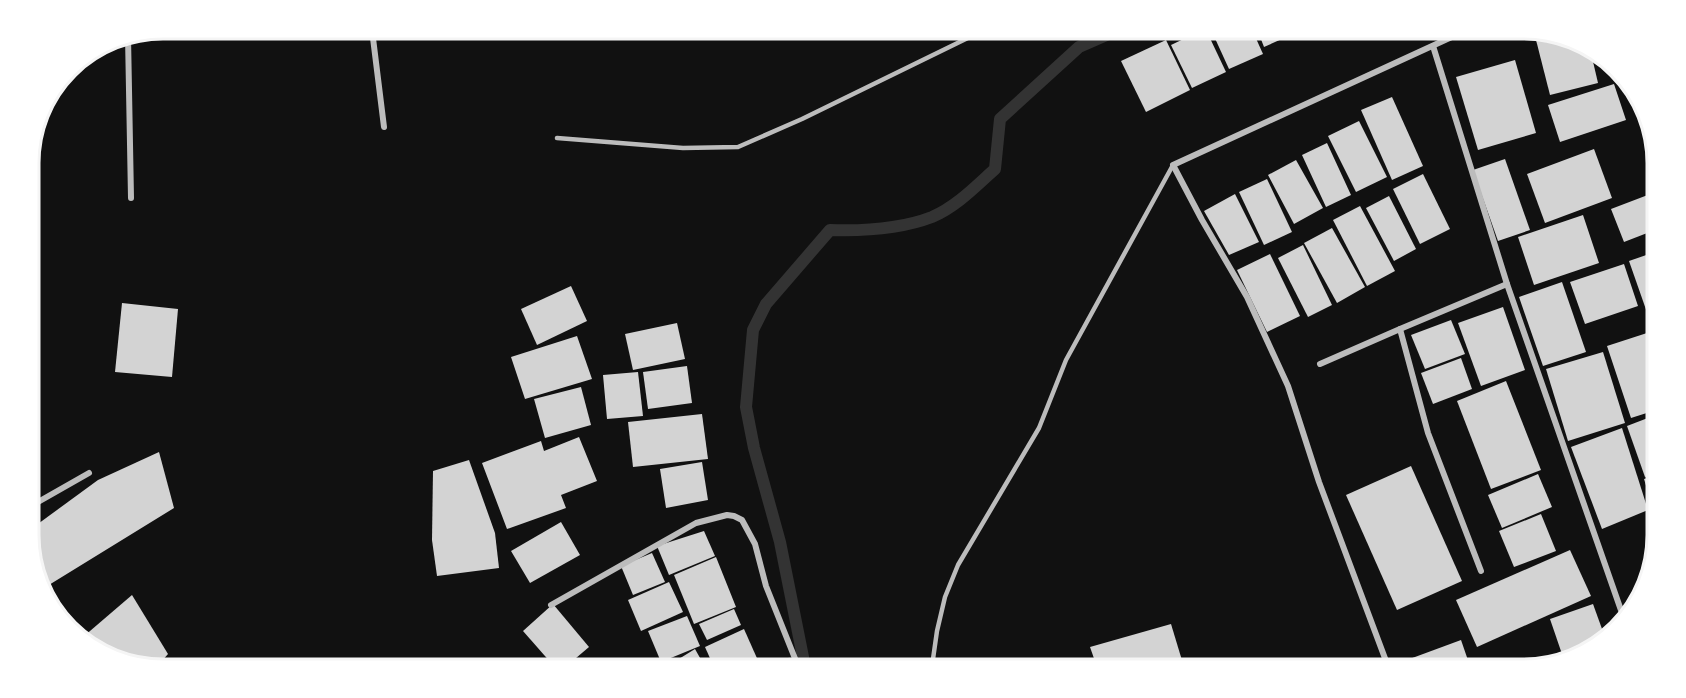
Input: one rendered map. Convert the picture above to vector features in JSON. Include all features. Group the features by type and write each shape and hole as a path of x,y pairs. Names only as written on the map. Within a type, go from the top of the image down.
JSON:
{"street":[{"path":"373,39 384,127"},
{"path":"1385,659 1319,482 1288,386 1247,297 1173,165 1448,39"},
{"path":"128,44 131,198"},
{"path":"1433,46 1507,284 1621,610"},
{"path":"1320,364 1507,284"},
{"path":"1400,329 1428,433 1481,571"},
{"path":"39,501 89,473"},
{"path":"551,605 696,523 727,515 734,516 742,520 755,544 766,586 795,659"}],"lane":[{"path":"557,138 683,148 738,147 802,119 966,39"},
{"path":"933,659 945,597 958,565 1039,428 1066,360 1173,165"}],"building":[{"path":"1184,39 1210,39 1226,72 1192,88 1171,45"},
{"path":"1215,39 1256,39 1263,54 1229,69"},
{"path":"1261,39 1282,39 1264,47"},
{"path":"1166,40 1190,90 1146,112 1121,61"},
{"path":"1536,40 1563,46 1593,62 1598,83 1550,95"},
{"path":"1515,60 1536,133 1478,150 1456,77"},
{"path":"1614,84 1626,120 1560,142 1548,105"},
{"path":"1392,97 1423,166 1392,180 1361,110"},
{"path":"1359,121 1387,177 1356,192 1328,136"},
{"path":"1327,143 1351,195 1326,207 1302,155"},
{"path":"1594,149 1612,198 1545,223 1527,174"},
{"path":"1505,159 1530,230 1498,241 1473,170"},
{"path":"1296,160 1323,208 1294,224 1268,175"},
{"path":"1423,174 1450,229 1420,244 1393,189"},
{"path":"1267,179 1292,232 1264,245 1239,192"},
{"path":"1235,194 1259,242 1229,255 1204,211"},
{"path":"1647,195 1647,233 1624,242 1611,209"},
{"path":"1389,196 1416,249 1394,261 1366,208"},
{"path":"1360,206 1395,271 1367,286 1333,220"},
{"path":"1583,215 1599,263 1534,285 1518,237"},
{"path":"1332,228 1365,287 1337,303 1304,243"},
{"path":"1303,245 1332,305 1308,317 1278,258"},
{"path":"1270,254 1300,316 1267,332 1237,270"},
{"path":"1647,255 1647,312 1629,261"},
{"path":"1624,264 1638,306 1585,324 1570,282"},
{"path":"1562,282 1586,352 1543,366 1519,297"},
{"path":"571,286 587,321 537,345 521,309"},
{"path":"122,303 178,309 172,377 115,372"},
{"path":"1503,307 1525,370 1481,386 1458,323"},
{"path":"1451,320 1465,354 1425,369 1411,335"},
{"path":"677,323 685,359 633,370 625,334"},
{"path":"1647,333 1647,413 1631,418 1607,346"},
{"path":"577,336 592,379 525,399 511,357"},
{"path":"1603,352 1625,423 1568,441 1546,369"},
{"path":"1461,358 1472,389 1433,404 1421,373"},
{"path":"687,366 692,403 648,409 643,372"},
{"path":"638,372 643,416 607,419 603,375"},
{"path":"1506,381 1541,470 1491,489 1457,401"},
{"path":"581,387 591,425 545,438 534,399"},
{"path":"702,414 708,459 633,467 628,422"},
{"path":"1647,418 1647,476 1645,477 1627,426"},
{"path":"1622,428 1647,510 1602,529 1571,447"},
{"path":"579,437 597,481 561,495 566,508 507,529 482,463 541,441 544,451"},
{"path":"159,452 174,508 50,584 41,559 39,523 98,480"},
{"path":"469,460 495,533 499,568 437,576 432,540 433,471"},
{"path":"702,462 708,500 666,508 660,469"},
{"path":"1411,466 1462,581 1397,610 1346,495"},
{"path":"1538,474 1552,507 1502,528 1488,495"},
{"path":"1541,514 1556,551 1514,567 1499,531"},
{"path":"561,522 580,555 530,583 511,551"},
{"path":"704,531 715,556 669,575 657,546"},
{"path":"1570,550 1591,596 1477,647 1456,600"},
{"path":"652,553 665,582 633,595 621,566"},
{"path":"716,557 736,607 694,624 674,575"},
{"path":"669,582 683,612 641,631 628,600"},
{"path":"132,595 168,654 164,659 139,657 108,646 88,633"},
{"path":"553,604 589,647 575,659 548,659 523,631"},
{"path":"1593,604 1602,630 1585,642 1562,653 1550,619"},
{"path":"734,609 741,625 707,640 699,624"},
{"path":"687,616 700,646 668,659 660,659 648,631"},
{"path":"1171,624 1182,659 1094,659 1090,647"},
{"path":"744,629 757,659 710,659 705,647"},
{"path":"1461,640 1468,659 1410,659"},
{"path":"695,649 701,659 679,659"}],"waterway":[{"path":"799,659 803,657 780,542 754,448 746,407 753,330 766,304 830,230 895,227 920,221 941,213 973,189 995,169 1000,119 1079,47 1097,39"}]}
